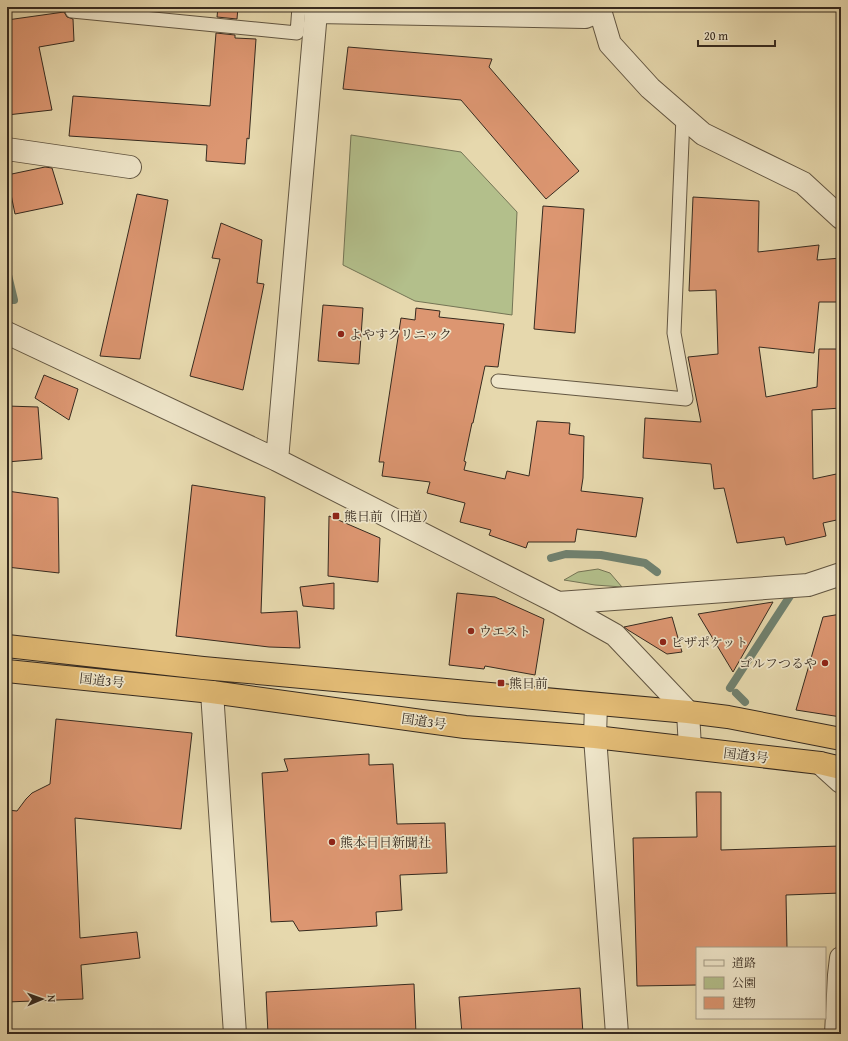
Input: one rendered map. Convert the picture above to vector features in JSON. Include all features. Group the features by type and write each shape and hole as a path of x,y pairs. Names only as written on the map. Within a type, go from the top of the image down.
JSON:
{"highway":[{"name":"国道3号","path":"7,646 203,668 688,712 728,717 841,739"},
{"name":"国道3号","path":"7,671 212,692 465,727 594,737 820,763 841,768"}],"street":[{"path":"277,460 309,9 585,17 600,9 610,44 650,88 703,134 803,183 841,218"},
{"path":"7,149 130,167"},
{"path":"7,333 277,460 558,602 615,635 688,712 690,748"},
{"path":"558,602 808,585 841,574"},
{"path":"212,692 235,1034"},
{"path":"596,704 594,737 617,1034"},
{"path":"820,763 841,782"},
{"path":"836,1034 841,958"}],"lane":[{"path":"72,11 297,33 309,9"},
{"path":"498,381 686,399 674,333 684,117"}],"green space":[{"path":"351,135 461,152 517,212 512,315 415,301 343,265"},
{"path":"598,569 610,573 622,587 595,585 564,580 578,572"}],"building":[{"path":"218,7 238,7 237,19 217,17"},
{"path":"64,12 67,17 73,19 74,41 39,47 52,110 7,115 7,20"},
{"path":"216,33 235,35 235,38 256,39 249,139 247,138 245,164 206,161 207,145 69,136 73,96 210,106"},
{"path":"348,47 492,59 489,67 579,171 546,199 461,100 343,89"},
{"path":"45,167 52,168 63,204 15,214 7,175"},
{"path":"137,194 168,200 140,359 100,356"},
{"path":"693,197 759,201 758,252 819,245 817,260 841,258 841,302 819,302 814,353 759,347 766,397 817,387 819,349 841,349 841,408 812,410 813,479 841,473 841,519 823,523 826,536 786,545 784,537 737,543 724,488 714,489 711,464 643,458 645,418 701,422 688,357 718,354 716,290 689,291"},
{"path":"543,206 584,209 575,333 534,329"},
{"path":"221,223 262,240 257,283 264,284 243,390 190,376 220,259 212,258"},
{"name":"よやすクリニック","path":"323,305 363,308 359,364 318,361"},
{"path":"416,308 440,311 439,317 504,324 498,367 485,366 464,461 466,462 464,470 505,479 507,471 529,476 537,421 570,423 569,434 584,436 583,478 581,491 643,498 636,537 577,529 575,542 528,542 526,548 489,535 491,530 460,522 465,503 427,493 430,482 382,476 384,462 379,462 401,318 415,320"},
{"path":"44,375 78,389 69,420 35,398"},
{"path":"7,406 38,407 42,459 7,462"},
{"path":"192,485 265,497 261,613 297,611 300,648 269,647 176,636"},
{"path":"7,491 58,498 59,573 7,567"},
{"path":"329,516 380,538 378,582 328,576"},
{"path":"334,583 334,609 303,606 300,587"},
{"path":"457,593 495,597 544,619 535,675 485,666 484,669 449,665"},
{"path":"773,602 733,672 698,614"},
{"name":"ゴルフつるや","path":"841,614 841,717 796,710 823,617"},
{"name":"ピザポケット","path":"672,617 682,652 667,654 624,627"},
{"path":"56,719 192,733 181,829 75,818 80,938 137,932 140,958 81,965 83,999 7,1002 7,810 17,811 32,793 50,784"},
{"name":"熊本日日新聞社","path":"369,754 369,765 393,764 397,824 445,823 447,873 400,875 402,910 376,912 377,926 299,931 293,921 271,922 262,773 288,771 284,759"},
{"path":"696,792 721,792 721,850 840,846 841,893 786,895 787,947 696,947 696,985 637,986 633,838 697,837"},
{"path":"414,984 416,1034 268,1034 266,992"},
{"path":"580,988 583,1034 462,1034 459,997"}],"waterway":[{"path":"7,271 14,300"},
{"path":"551,558 566,554 601,555 645,563 657,572"},
{"path":"730,688 790,596"},
{"path":"736,693 745,702"}],"place":[{"name":"よやすクリニック","path":"341,334"},
{"name":"熊日前（旧道）","path":"336,516"},
{"name":"ウエスト","path":"471,631"},
{"name":"ピザポケット","path":"663,642"},
{"name":"ゴルフつるや","path":"825,663"},
{"name":"熊日前","path":"501,683"},
{"name":"熊本日日新聞社","path":"332,842"}]}
